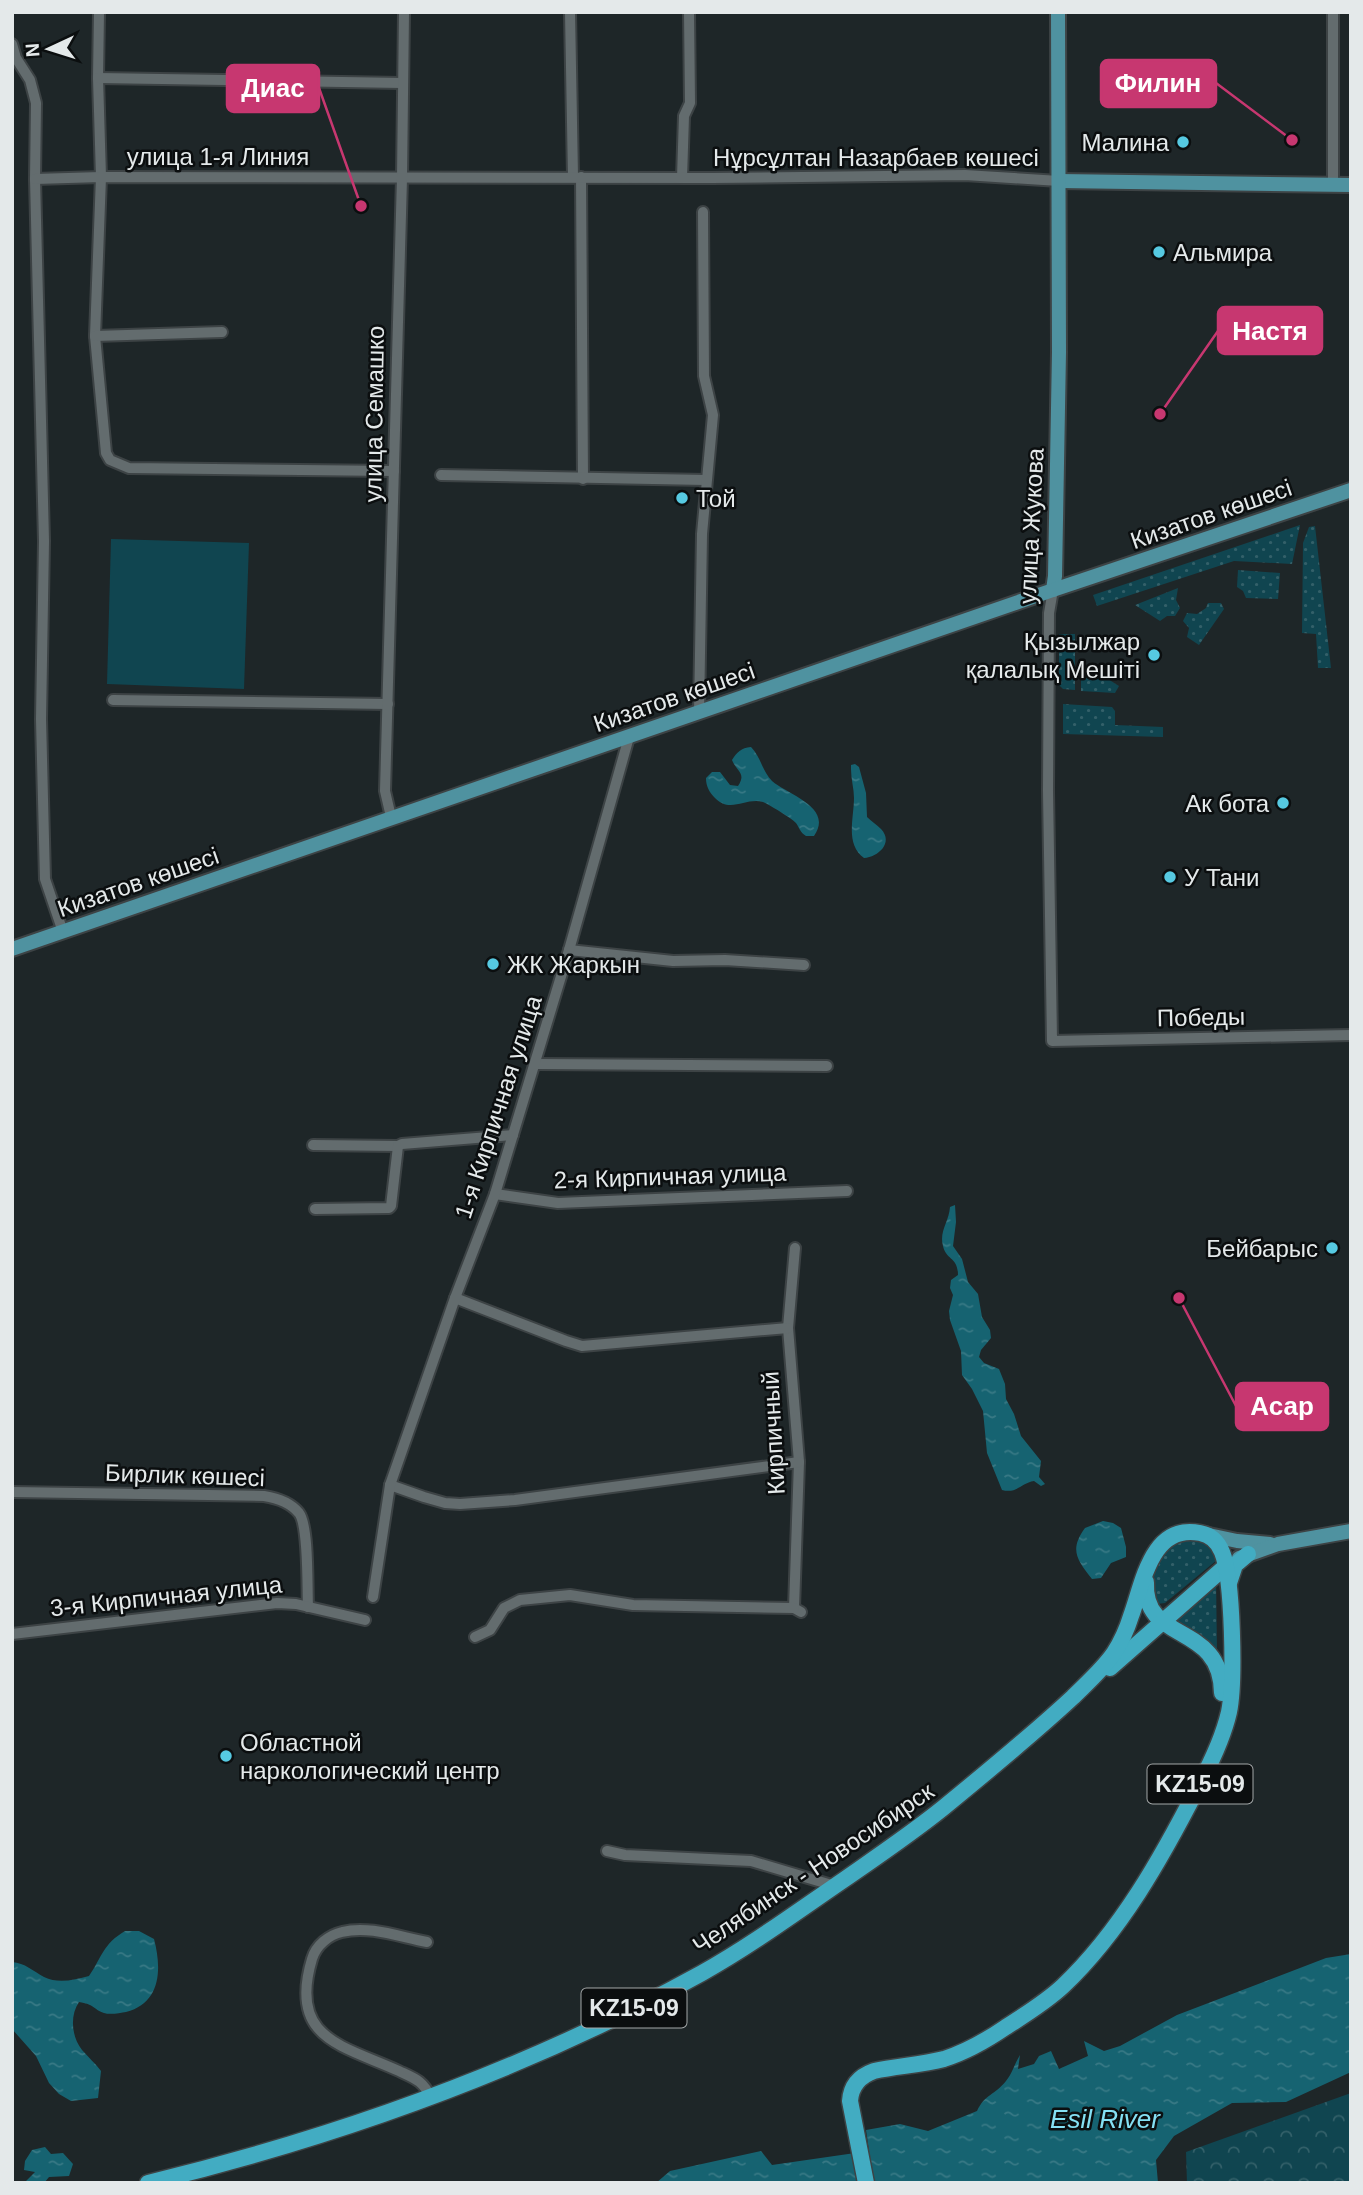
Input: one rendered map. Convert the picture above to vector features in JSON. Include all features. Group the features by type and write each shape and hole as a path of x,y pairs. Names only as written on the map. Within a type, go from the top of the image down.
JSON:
{"highway":[{"name":"Челябинск - Новосибирск","path":"148,2183 217,2166 364,2122 544,2052 691,1978 768,1933 938,1812 1056,1712 1112,1656 1129,1623 1149,1562 1158,1549 1168,1539 1186,1533 1203,1534"},
{"name":"KZ15-09","path":"866,2183 852,2112 852,2088 866,2074 880,2069 943,2059 984,2041 1044,2002 1077,1972 1125,1912 1194,1795 1219,1745 1231,1693 1226,1566 1219,1546 1203,1534"},
{"path":"1229,1596 1232,1571 1248,1554"},
{"path":"1149,1562 1147,1600 1162,1622"},
{"name":"KZ15-09","path":"1056,1712 1226,1566"},
{"path":"1147,1600 1154,1607 1164,1610 1185,1602"},
{"name":"KZ15-09","path":"1077,1972 1112,1927 1138,1883 1192,1780 1210,1742 1222,1706 1222,1680 1215,1660 1202,1646 1162,1622"}],"main road":[{"name":"улица Жукова","path":"1053,590 1059,352 1058,12"},
{"name":"Нұрсұлтан Назарбаев көшесі","path":"1059,181 1351,184"},
{"name":"Кизатов көшесі","path":"12,949 1351,490"},
{"path":"1226,1566 1248,1554 1278,1544 1351,1531"},
{"path":"1203,1534 1237,1541 1278,1544"}],"street":[{"path":"99,12 101,177 95,336 104,444 110,460 129,468 394,471"},
{"name":"улица Семашко","path":"391,817 386,791 404,12"},
{"path":"570,12 577,177 583,479"},
{"path":"682,178 684,116 691,103 689,12"},
{"path":"1333,12 1333,184"},
{"path":"12,44 16,58 30,80 36,103 35,179 44,541 41,719 46,879 63,932"},
{"path":"98,79 402,83"},
{"name":"Нұрсұлтан Назарбаев көшесі","path":"401,178 965,175 1059,181"},
{"name":"улица 1-я Линия","path":"35,179 401,178"},
{"path":"699,713 706,480 713,415 704,376 704,212"},
{"path":"95,336 222,331"},
{"path":"441,475 706,480"},
{"name":"улица Жукова","path":"1052,1041 1048,782 1049,612 1053,590"},
{"path":"113,700 388,704"},
{"name":"1-я Кирпичная улица","path":"373,1597 390,1485 455,1298 495,1194 536,1064 629,737"},
{"path":"569,950 673,961 725,960 804,965"},
{"name":"Победы","path":"1052,1041 1351,1035"},
{"path":"536,1064 827,1066"},
{"path":"313,1145 398,1146 513,1135"},
{"path":"316,1209 389,1208 398,1146"},
{"name":"2-я Кирпичная улица","path":"495,1194 568,1203 847,1191"},
{"name":"Кирпичный","path":"475,1637 490,1630 504,1608 520,1600 570,1595 633,1605 798,1610 799,1462 788,1328 795,1248"},
{"path":"455,1298 566,1342 583,1346 788,1328"},
{"path":"390,1485 445,1503 460,1504 515,1500 799,1462"},
{"name":"Бирлик көшесі","path":"12,1492 264,1496 285,1501 298,1512 304,1525 308,1607"},
{"name":"3-я Кирпичная улица","path":"12,1634 277,1603 365,1620"},
{"path":"607,1851 625,1855 751,1861 835,1886"},
{"path":"427,1942 368,1930 331,1934 313,1954 307,1987 311,2020 321,2033 345,2049 416,2078 426,2087 430,2097"}],"green space":[{"path":"1300,525 1292,564 1234,561 1097,606 1093,595"},
{"path":"1315,526 1331,668 1318,668 1316,634 1302,633 1303,543 1309,527"},
{"path":"111,539 249,543 244,689 107,684"},
{"path":"1238,570 1280,573 1278,599 1246,598 1243,591 1237,587"},
{"path":"1178,588 1176,600 1180,608 1175,616 1167,616 1160,621 1135,605"},
{"path":"1208,603 1221,603 1224,609 1199,645 1187,637 1189,628 1183,621 1187,613 1197,614 1206,608"},
{"path":"1059,634 1075,634 1075,690 1063,689 1059,685"},
{"path":"1081,662 1119,686 1115,693 1081,691"},
{"path":"1063,704 1112,707 1115,711 1115,725 1163,727 1163,737 1063,734"},
{"path":"1191,1539 1212,1544 1217,1560 1165,1603 1157,1604 1149,1597 1158,1560 1171,1547"},
{"path":"1216,1577 1217,1652 1200,1635 1169,1619"},
{"path":"1351,2093 1351,2183 1187,2183 1186,2152"}],"water":[{"path":"751,747 772,781 814,810 819,826 814,836 806,836 794,821 763,802 726,805 711,793 706,778 712,772 720,772 730,785 738,786 741,775 732,760 740,751"},
{"path":"851,765 859,767 866,793 867,817 881,829 886,839 879,852 864,858 854,846 852,838 854,798"},
{"path":"955,1205 953,1246 962,1259 968,1282 978,1294 982,1317 990,1330 991,1338 979,1357 984,1363 999,1369 1005,1384 1006,1399 1021,1436 1041,1461 1039,1477 1045,1484 1041,1486 1034,1481 1012,1491 1002,1490 987,1453 983,1411 962,1375 961,1351 949,1311 953,1295 951,1280 958,1275 942,1241 950,1207"},
{"path":"1103,1521 1121,1528 1126,1557 1111,1563 1101,1578 1092,1579 1079,1560 1077,1543 1085,1528"},
{"path":"125,1931 139,1931 154,1939 158,1962 156,1983 146,2001 138,2008 126,2012 106,2014 79,2002 73,2019 74,2032 82,2050 101,2071 98,2098 71,2101 59,2094 49,2083 36,2056 12,2029 12,1962 44,1977 60,1981 89,1976 107,1946"},
{"name":"Esil River","path":"1351,1954 1351,2072 1286,2102 1232,2103 1174,2136 1156,2160 1158,2183 656,2183 670,2171 761,2151 772,2165 869,2151 866,2130 900,2124 928,2131 977,2111 983,2101 1006,2081 1020,2055 1018,2069 1034,2064 1039,2056 1051,2051 1059,2069 1088,2056 1084,2041 1104,2051 1120,2046 1177,2015 1326,1958"},
{"path":"45,2147 51,2154 63,2153 73,2164 69,2176 49,2177 44,2183 24,2183 35,2172 24,2170 25,2161 32,2150"}],"place":[{"name":"Филин","path":"1292,140"},
{"name":"Малина","path":"1183,142"},
{"name":"Диас","path":"361,206"},
{"name":"Альмира","path":"1159,252"},
{"name":"Настя","path":"1160,414"},
{"name":"Той","path":"682,498"},
{"name":"Қызылжар қалалық Мешіті","path":"1154,655"},
{"name":"Ак бота","path":"1283,803"},
{"name":"У Тани","path":"1170,877"},
{"name":"ЖК Жаркын","path":"493,964"},
{"name":"Бейбарыс","path":"1332,1248"},
{"name":"Асар","path":"1179,1298"},
{"name":"Областной наркологический центр","path":"226,1756"}]}
